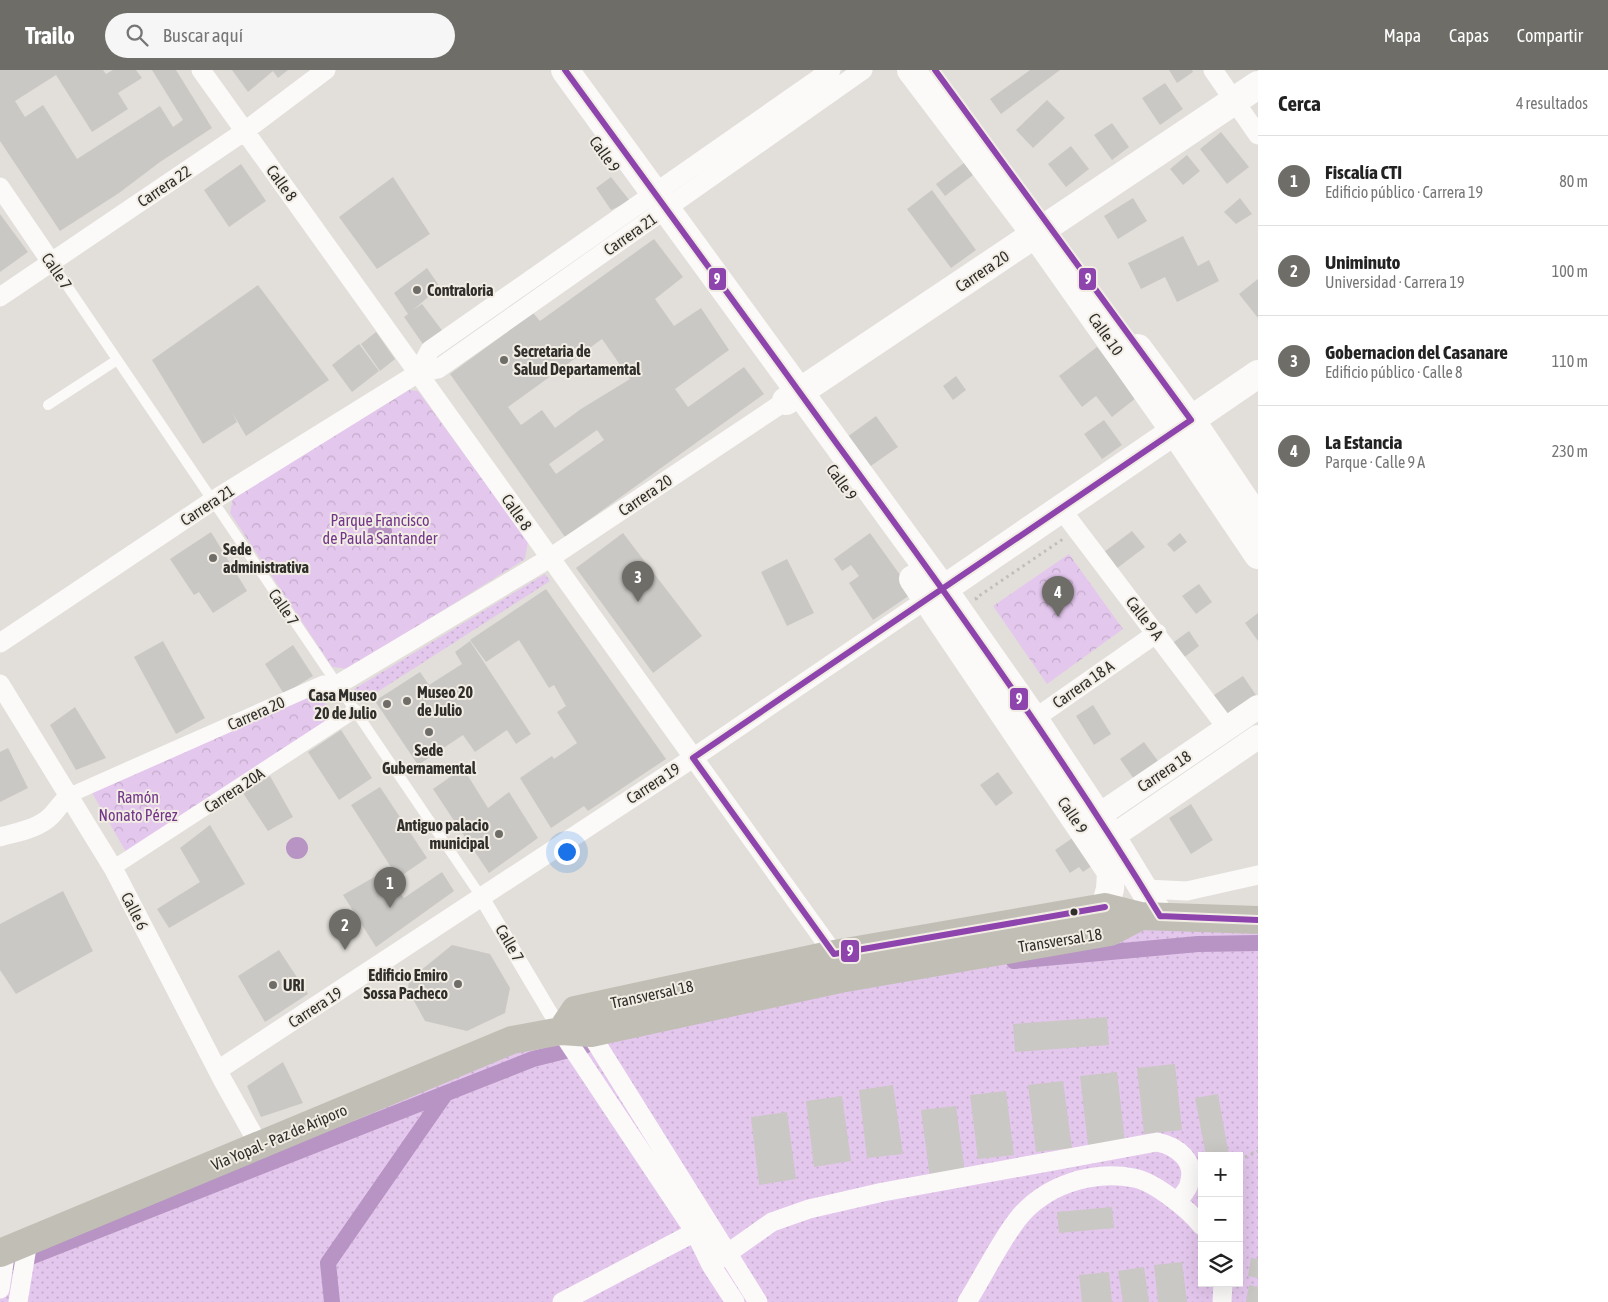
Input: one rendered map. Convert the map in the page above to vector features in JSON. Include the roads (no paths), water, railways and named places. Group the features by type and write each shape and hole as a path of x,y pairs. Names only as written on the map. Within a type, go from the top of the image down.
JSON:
{"main road":[{"name":"Calle 9","path":"544,70 654,206"},
{"name":"Calle 9","path":"565,70 654,206 792,397 935,594 1034,719 1102,834 1111,872 1110,889 1105,907"},
{"name":"Calle 10","path":"911,70 1043,230"},
{"name":"Calle 10","path":"935,70 1043,230 1183,426 1258,520"},
{"name":"Carrera 20","path":"792,397 1258,85"},
{"name":"Carrera 19","path":"935,594 1258,374"},
{"name":"Calle 10","path":"1183,426 1258,555"},
{"name":"Calle 9","path":"935,594 1004,715 1146,889 1151,916"},
{"name":"Transversal 18","path":"566,1024 837,967 1105,907 1151,916"},
{"name":"Transversal 18","path":"566,1024 591,1033 837,967 1110,932 1151,916"},
{"path":"1151,916 1258,920"},
{"name":"Via Yopal - Paz de Ariporo","path":"14,1247 512,1040 566,1024"}],"street":[{"name":"Calle 8","path":"201,70 693,758 837,967"},
{"name":"Carrera 22","path":"0,297 245,131 326,70"},
{"name":"Carrera 21","path":"654,206 831,70"},
{"name":"Carrera 21","path":"0,643 212,501 418,373 430,350 863,70"},
{"path":"1213,70 1258,135"},
{"name":"Calle 7","path":"0,186 51,262"},
{"name":"Carrera 20","path":"0,837 36,826 51,816 58,804 70,795 323,683 337,685 550,558 792,397"},
{"name":"Calle 9 A","path":"1060,509 1157,633 1227,728"},
{"name":"Carrera 19","path":"218,1070 693,758 935,594"},
{"name":"Carrera 18 A","path":"1034,719 1157,633"},
{"name":"Calle 6","path":"0,684 70,795 113,868 259,1145"},
{"name":"Carrera 18","path":"1102,834 1227,728 1258,707"},
{"name":"Carrera 20A","path":"113,868 354,711"},
{"path":"1004,715 1034,719"},
{"name":"Carrera 18","path":"1102,834 1258,738"},
{"path":"1146,889 1187,891 1258,875"},
{"name":"Calle 7","path":"482,898 566,1024"},
{"path":"566,1024 593,1079 694,1232 711,1265 734,1302"},
{"path":"591,1033 726,1254 758,1302"},
{"path":"711,1265 772,1222 810,1209 883,1192 1157,1142 1171,1145 1184,1154 1191,1171 1189,1185 1178,1201"},
{"path":"968,1302 1018,1219 1050,1191 1088,1177 1135,1178 1178,1201 1198,1222"},
{"path":"562,1302 694,1232"},
{"path":"0,1289 14,1247"},
{"path":"14,1247 19,1300"},
{"path":"1222,1302 1223,1287"}],"lane":[{"name":"Calle 7","path":"51,262 482,898"},
{"path":"48,405 117,360"}],"waterway":[{"path":"1014,961 1198,944 1258,943"},
{"path":"15,1263 533,1059 585,1046"},
{"path":"332,1302 328,1263 446,1093"}],"place":[{"name":"Contraloria","path":"417,290"},
{"name":"Secretaria de Salud Departamental","path":"504,360"},
{"name":"Sede administrativa","path":"213,558"},
{"name":"Gobernacion del Casanare","path":"638,602"},
{"name":"La Estancia","path":"1058,617"},
{"name":"Museo 20 de Julio","path":"407,701"},
{"name":"Casa Museo 20 de Julio","path":"387,704"},
{"name":"Sede Gubernamental","path":"429,732"},
{"name":"Antiguo palacio municipal","path":"499,834"},
{"name":"Fiscalía CTI","path":"390,908"},
{"name":"Uniminuto","path":"345,950"},
{"name":"Edificio Emiro Sossa Pacheco","path":"458,984"},
{"name":"URI","path":"273,985"}],"park label":[{"name":"Parque Francisco de Paula Santander","path":"380,529"},
{"name":"Ramón Nonato Pérez","path":"138,806"}]}
